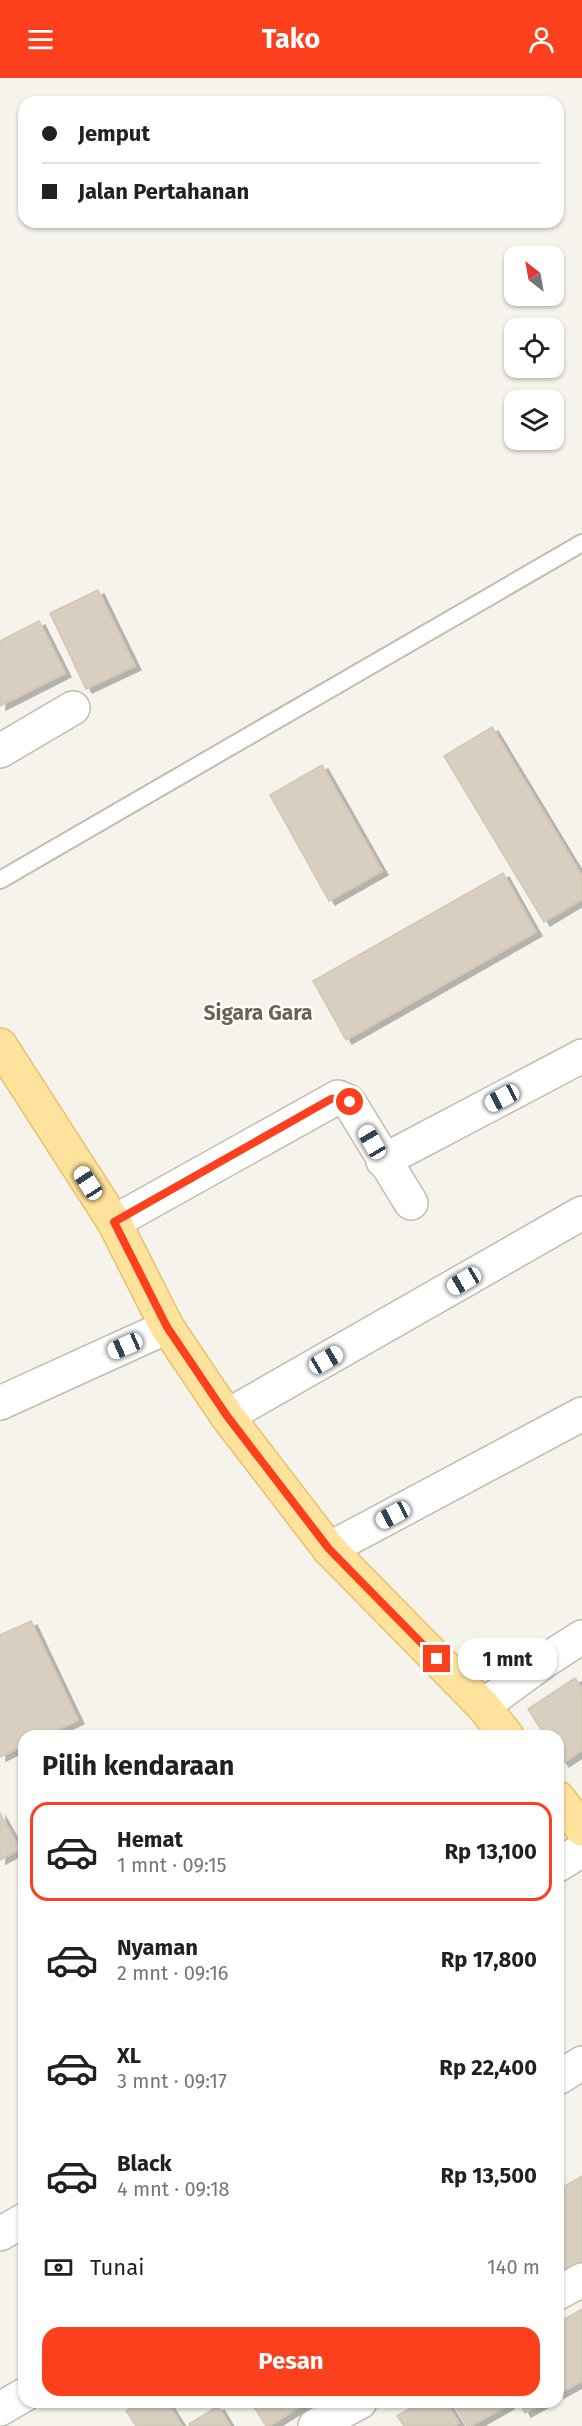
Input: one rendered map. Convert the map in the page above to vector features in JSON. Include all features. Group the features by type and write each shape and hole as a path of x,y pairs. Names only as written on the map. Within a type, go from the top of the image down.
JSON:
{"main road":[{"path":"0,1045 114,1222 167,1327 227,1416 329,1549 483,1706 502,1730"},
{"path":"564,1806 582,1829"}],"street":[{"path":"0,751 73,708"},
{"path":"383,1161 582,1056"},
{"path":"114,1222 338,1097 350,1102 383,1161 411,1203"},
{"path":"227,1416 582,1213"},
{"path":"0,1403 167,1327"},
{"path":"329,1549 582,1414"},
{"path":"483,1706 582,1637"},
{"path":"564,1861 582,1850"},
{"path":"564,2074 582,2063"},
{"path":"0,2234 18,2224"},
{"path":"564,2290 582,2280"},
{"path":"0,2409 18,2398"},
{"path":"315,2426 349,2408"}],"lane":[{"path":"0,880 582,543"}],"building":[{"path":"98,590 135,666 86,689 50,613"},
{"path":"39,621 65,673 0,706 0,641"},
{"path":"492,727 582,876 582,899 544,922 444,756"},
{"path":"322,765 382,871 329,901 270,795"},
{"path":"503,873 536,932 346,1040 313,981"},
{"path":"31,1621 78,1720 57,1730 18,1730 18,1748 0,1757 0,1635"},
{"path":"575,1678 582,1689 582,1750 564,1762 564,1730 541,1730 528,1709"},
{"path":"0,1813 18,1845 18,1850 0,1860"},
{"path":"582,2176 582,2276 564,2286 564,2186"},
{"path":"582,2309 582,2381 564,2391 564,2320"},
{"path":"131,2408 171,2408 182,2426 136,2426 126,2411"},
{"path":"215,2408 219,2408 230,2426 190,2426 189,2424"},
{"path":"255,2408 298,2408 269,2426 266,2426"},
{"path":"410,2408 450,2408 459,2423 454,2426 404,2426 397,2416"},
{"path":"456,2408 503,2408 471,2426 467,2426"},
{"path":"522,2408 534,2408 525,2413"}],"district":[{"name":"Sigara Gara","path":"258,1013"}],"route":[{"path":"350,1102 338,1097 331,1099 114,1222 167,1327 227,1416 329,1549 437,1659"}]}
